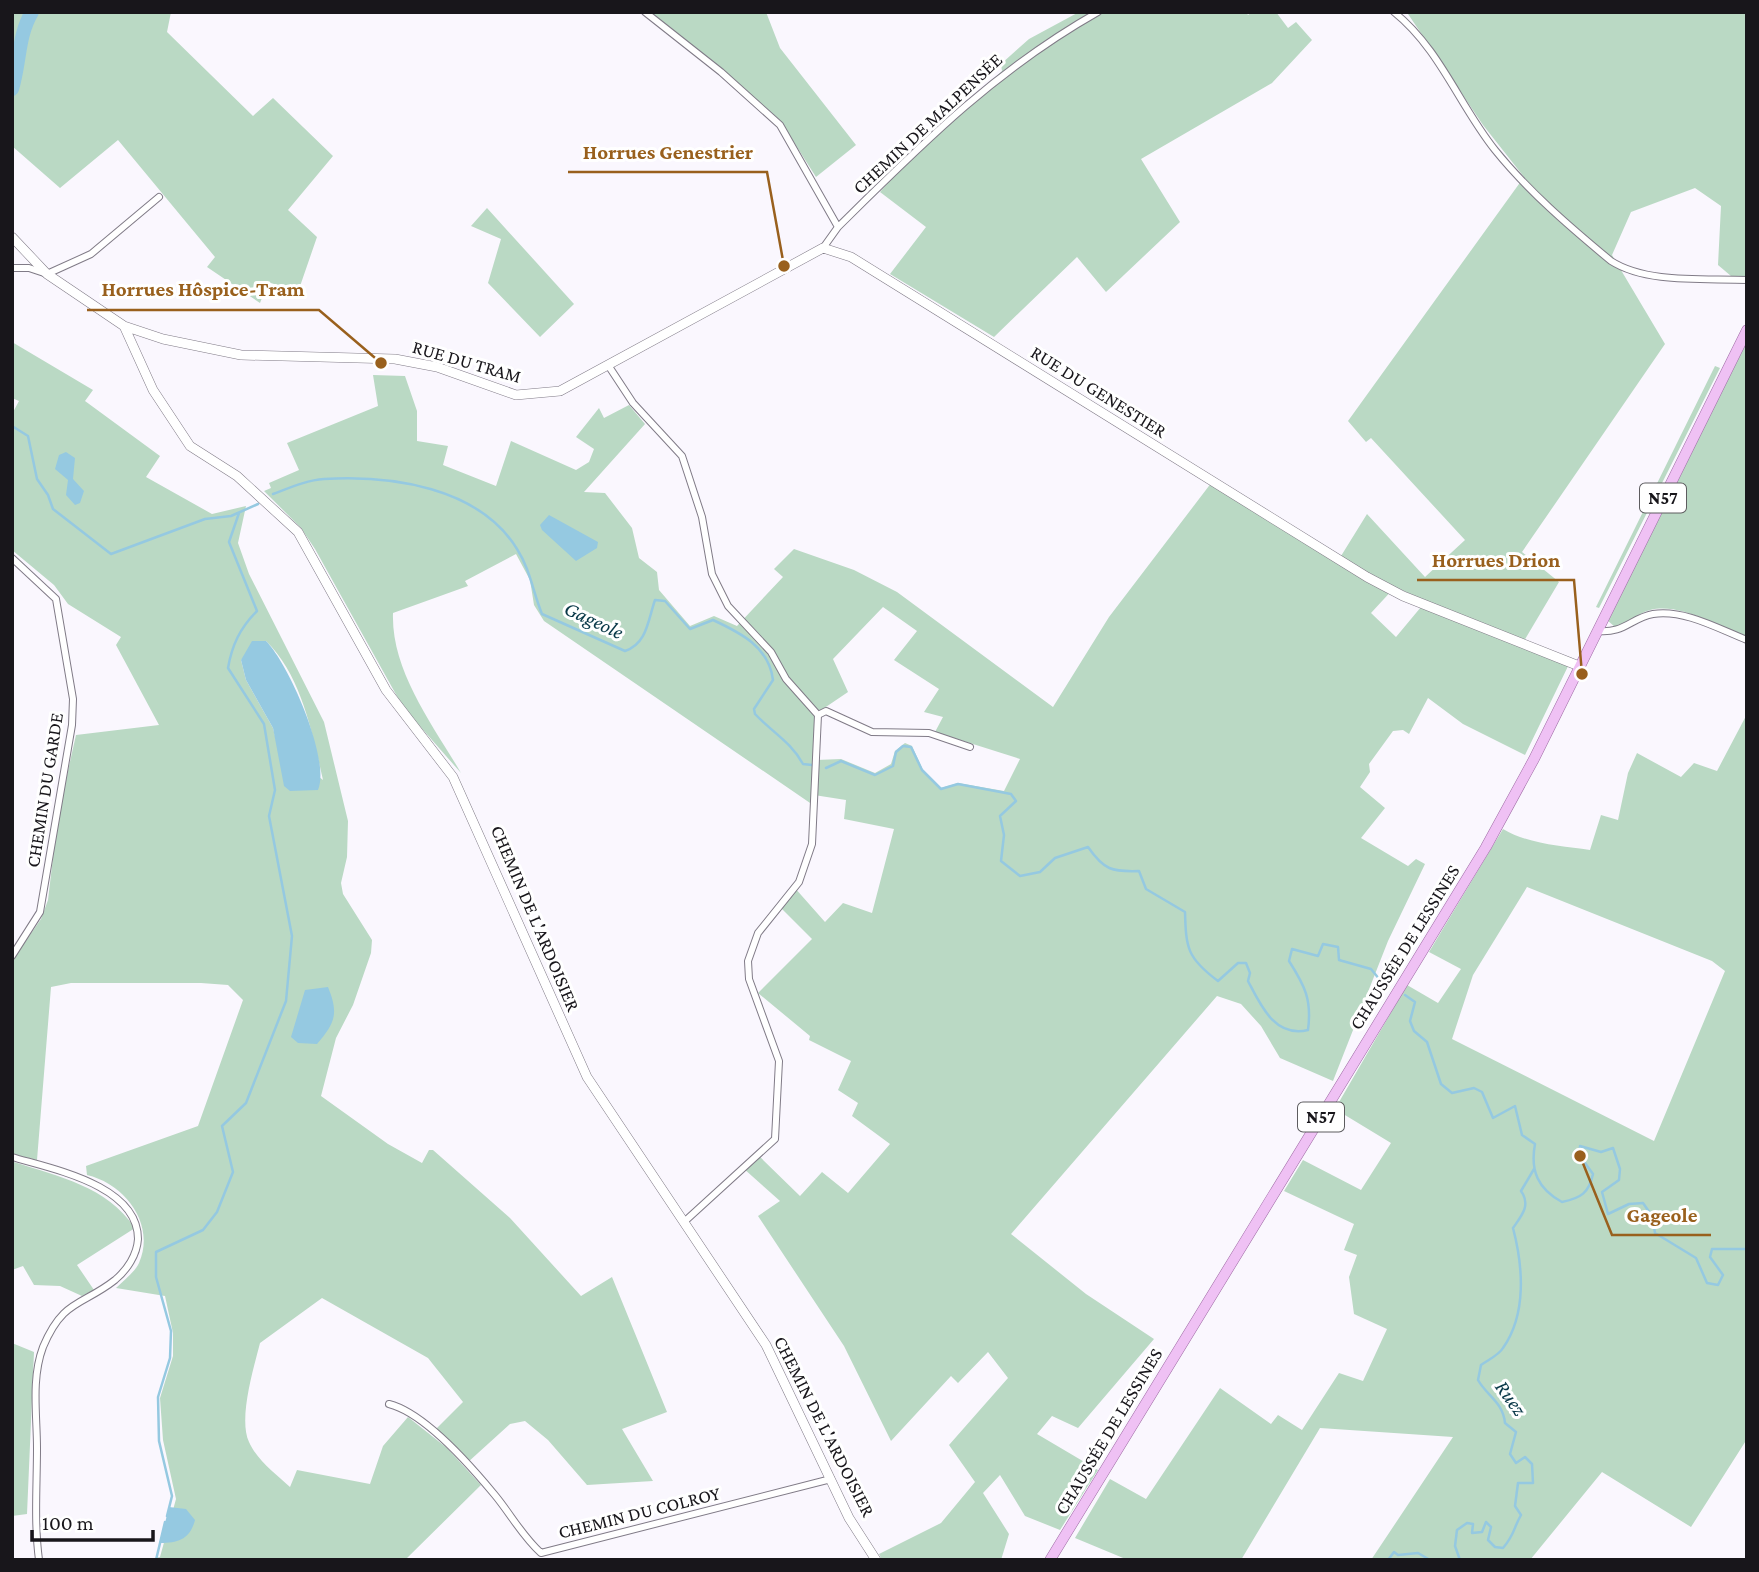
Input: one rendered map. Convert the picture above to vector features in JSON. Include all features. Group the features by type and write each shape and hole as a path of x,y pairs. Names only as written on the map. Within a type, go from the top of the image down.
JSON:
{"main road":[{"name":"CHAUSSÉE DE LESSINES","path":"1050,1560 1486,847 1747,330"}],"street":[{"path":"645,12 721,72 780,125 838,227"},
{"name":"CHEMIN DE MALPENSÉE","path":"823,248 838,227 948,121 1013,65 1098,12"},
{"path":"1394,12 1424,40 1481,129 1508,165 1611,261 1628,269 1669,276 1747,281"},
{"path":"12,268 29,268 47,274 91,254 159,197"},
{"name":"RUE DU TRAM","path":"12,237 47,274 124,326 197,348 241,355 395,359 438,367 516,396 560,391 608,365"},
{"path":"684,1222 775,1139 778,1053 749,979 748,961 758,933 799,882 808,860 814,808 818,715 786,680 771,653 728,606 712,574 702,517 682,456 633,403 608,365 823,248"},
{"name":"RUE DU GENESTIER","path":"823,248 851,257 1367,577 1403,596 1579,666"},
{"name":"CHEMIN DE L'ARDOISIER","path":"124,326 143,370 190,446 237,476 299,532 386,690 453,776 476,823 572,1050 603,1102 766,1345 849,1518 876,1560"},
{"name":"CHEMIN DU GARDE","path":"12,558 56,599 74,699 72,725 40,912 12,956"},
{"path":"1597,631 1614,632 1650,614 1675,613 1747,640"},
{"path":"818,715 826,711 872,732 929,733 970,747"},
{"path":"12,1157 85,1180 103,1189 129,1212 138,1235 136,1252 122,1273 68,1308 43,1347 35,1406 34,1513 39,1560"},
{"name":"CHEMIN DU COLROY","path":"388,1404 401,1407 438,1436 493,1493 541,1553 831,1479"}],"green space":[{"path":"13,12 171,12 167,32 253,116 273,98 333,156 288,210 317,237 298,292 268,282 260,303 207,267 215,257 118,140 60,188 12,146"},
{"path":"647,12 766,12 780,48 856,145 816,177 781,122"},
{"path":"1079,12 1246,12 1248,15 1252,12 1276,12 1288,28 1296,22 1312,40 1272,83 1141,159 1180,222 1106,292 1077,257 994,337 890,274 926,227 880,192 887,184 884,180 1002,71 1001,64 1029,39"},
{"path":"1747,12 1747,277 1731,276 1718,265 1721,206 1695,188 1631,212 1612,255 1665,344 1522,552 1559,582 1524,641 1572,658 1525,755 1463,724 1428,698 1409,734 1403,730 1393,731 1369,764 1370,772 1360,787 1385,808 1361,838 1408,866 1416,859 1425,864 1388,941 1333,1081 1280,1058 1261,1026 1241,1004 1217,996 1011,1234 1086,1294 1154,1339 1078,1428 1052,1416 1037,1434 1098,1470 1060,1530 1025,1516 1000,1475 983,1493 1009,1534 1001,1560 882,1560 879,1554 941,1523 975,1482 949,1445 1008,1378 988,1352 958,1383 951,1376 891,1441 844,1346 758,1216 780,1201 743,1168 757,1154 800,1196 822,1172 848,1193 890,1144 852,1116 858,1103 838,1090 851,1061 809,1040 810,1036 758,993 812,939 778,905 794,887 825,922 843,903 872,913 894,829 844,819 846,800 814,795 813,805 544,621 534,605 530,580 516,554 465,581 468,586 393,613 394,635 406,676 461,773 403,707 315,549 301,528 264,491 271,488 269,483 299,470 287,443 378,406 373,375 405,376 417,411 417,441 448,446 443,465 496,486 511,441 576,470 589,462 594,449 576,437 599,408 604,418 629,405 645,424 584,492 605,493 632,528 639,558 657,572 659,590 690,626 714,616 737,626 783,577 774,569 794,549 854,570 897,592 1053,707 1109,617 1215,478 1341,556 1367,514 1425,577 1465,540 1371,438 1366,442 1348,421 1524,177 1483,125 1408,14","holes":["1395,587 1426,601 1396,637 1371,613","883,607 917,631 894,660 939,689 924,712 943,717 935,732 1020,759 1004,791 958,783 941,788 923,770 912,746 905,743 895,751 891,764 875,773 841,759 816,760 814,715 848,692 833,659"]},
{"path":"487,208 574,304 540,337 488,283 501,239 471,226"},
{"path":"1747,340 1747,637 1686,612 1662,608 1645,612 1615,627 1607,620"},
{"path":"12,342 93,390 85,401 160,456 146,477 212,514 246,506 238,543 249,574 324,722 348,821 347,857 341,883 343,894 372,940 371,953 353,1005 336,1038 321,1096 388,1144 422,1163 429,1150 433,1150 510,1218 581,1296 612,1277 667,1412 622,1429 653,1481 587,1485 548,1440 525,1421 510,1424 467,1463 436,1429 463,1402 428,1358 322,1298 260,1343 248,1393 245,1420 249,1442 262,1461 290,1487 297,1470 370,1484 383,1446 408,1417 447,1448 481,1485 405,1560 145,1560 160,1557 176,1499 163,1440 160,1398 173,1356 173,1333 165,1296 116,1288 139,1263 143,1248 140,1220 134,1208 114,1187 87,1175 86,1166 198,1126 243,1000 228,985 201,983 71,983 51,987 37,1160 12,1154 12,961 41,919 48,900 58,815 76,735 159,725 116,645 121,637 68,604 54,585 12,550 12,414 19,401 12,398","holes":["266,641 289,671 304,706 323,780 277,744 273,728 246,680 241,660"]},
{"path":"1715,366 1720,368 1599,608 1596,607"},
{"path":"1747,714 1747,1439 1691,1527 1602,1472 1530,1560 1371,1560 1453,1437 1320,1428 1241,1560 1128,1560 1075,1538 1110,1479 1146,1499 1220,1388 1271,1424 1278,1415 1302,1430 1339,1373 1363,1381 1387,1329 1354,1314 1349,1277 1357,1255 1344,1250 1354,1224 1284,1191 1303,1160 1361,1190 1391,1143 1335,1109 1407,985 1438,1003 1461,969 1429,952 1503,829 1534,841 1590,850 1601,815 1618,820 1628,773 1637,753 1681,777 1694,763 1717,771","holes":["1527,887 1712,961 1725,971 1654,1141 1452,1039 1473,975"]},
{"path":"14,1162 65,1178 96,1193 110,1202 135,1228 77,1265 94,1290 82,1296 60,1286 34,1285 23,1266 12,1270"},
{"path":"12,1343 34,1352 27,1514 12,1516"}],"water":[{"path":"66,452 75,458 73,479 84,491 80,503 75,505 66,495 68,480 55,469 59,455"},
{"path":"549,515 598,542 597,548 576,561 542,530 540,525"},
{"path":"252,641 266,641 296,690 319,757 318,790 290,791 284,786 273,728 246,680 241,660"},
{"path":"328,987 334,1011 328,1030 317,1044 298,1043 291,1037 305,990"},
{"path":"169,1507 186,1509 195,1520 190,1532 183,1539 160,1543"}],"waterway":[{"path":"12,89 24,30 32,12"},
{"name":"Gageole","path":"12,426 28,436 37,479 48,495 53,509 111,554 205,519 231,516 258,504"},
{"name":"Gageole","path":"273,494 311,481 350,478 404,483 457,499 480,511 501,528 517,549 542,614 625,651 632,648 642,637 655,600 665,601 690,629 713,620 723,625 752,642 770,668 773,680 754,709 755,714 787,743 803,764 812,765"},
{"path":"167,1516 172,1496 159,1441 158,1397 170,1358 171,1331 156,1277 156,1252 203,1230 217,1212 233,1172 222,1126 246,1103 286,1001 292,936 269,816 275,790 264,724 228,668 238,637 257,611 229,542 239,513"},
{"name":"Gageole","path":"826,768 841,761 875,775 893,766 896,752 903,746 911,747 922,770 941,789 958,784 1011,794 1016,801 1000,816 1004,835 1001,861 1020,876 1040,872 1055,858 1088,847 1099,861 1109,868 1139,871 1146,889 1185,912 1188,944 1200,966 1218,981 1238,963 1246,963 1250,973 1248,981 1264,1010 1278,1025 1287,1029 1308,1030 1309,1019 1306,994 1289,961 1292,949 1318,956 1323,944 1338,947 1339,960 1371,969 1380,980"},
{"name":"Gageole","path":"1405,995 1415,1002 1410,1021 1414,1031 1427,1042 1441,1084 1452,1093 1474,1088 1482,1092 1493,1118 1515,1106 1522,1135 1535,1144 1535,1171 1542,1185 1554,1197 1562,1202 1569,1200 1583,1194 1589,1186 1593,1174 1580,1156 1580,1146 1601,1152 1613,1148 1620,1169 1619,1180 1602,1192 1608,1214 1629,1204 1643,1203 1652,1216 1655,1233 1696,1258 1707,1283 1718,1285 1723,1275 1710,1257 1712,1249 1747,1249"},
{"name":"Ruez","path":"1460,1560 1455,1546 1457,1530 1467,1523 1473,1524 1472,1533 1482,1532 1486,1522 1491,1527 1488,1540 1495,1547 1503,1548 1521,1515 1515,1506 1518,1483 1533,1483 1532,1464 1525,1457 1516,1463 1510,1454 1516,1432 1505,1423 1498,1404 1478,1380 1481,1365 1501,1351 1516,1320 1521,1274 1513,1228 1525,1205 1521,1191 1534,1169"},
{"path":"156,1560 165,1522"},
{"name":"Ruez","path":"1388,1560 1394,1552 1398,1555 1418,1553 1430,1560"}],"place":[{"name":"Horrues Genestrier","path":"784,266"},
{"name":"Horrues Hôspice-Tram","path":"381,363"},
{"name":"Horrues Drion","path":"1582,674"},
{"name":"Gageole","path":"1580,1156"}]}
